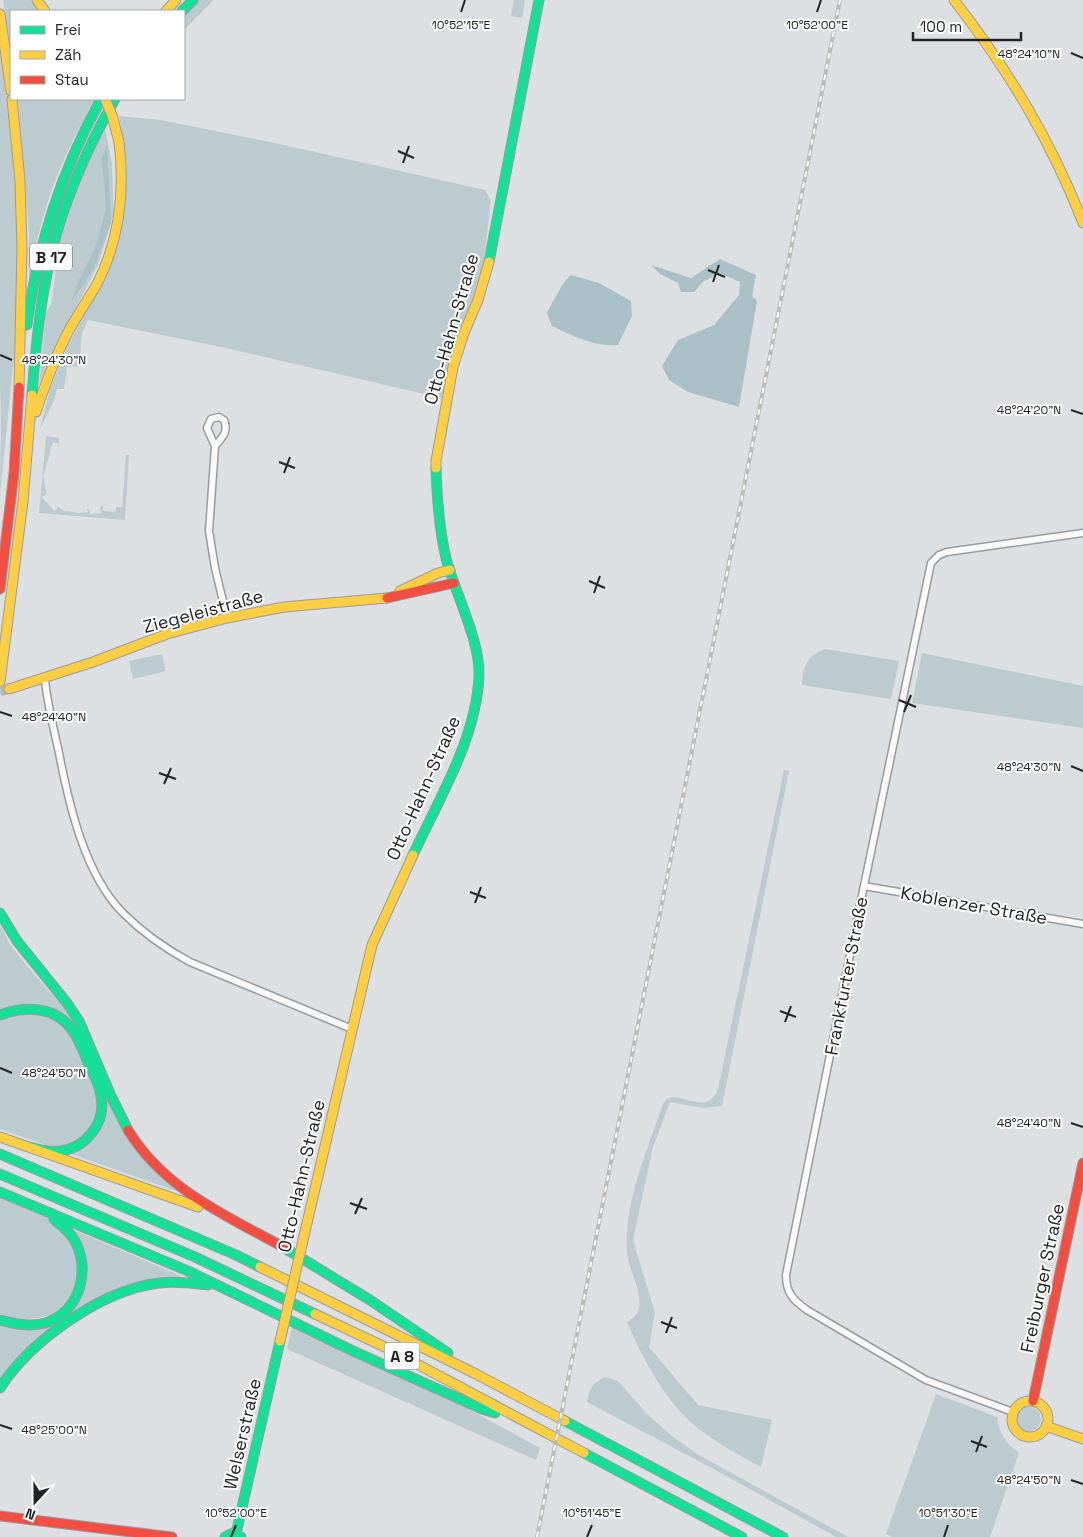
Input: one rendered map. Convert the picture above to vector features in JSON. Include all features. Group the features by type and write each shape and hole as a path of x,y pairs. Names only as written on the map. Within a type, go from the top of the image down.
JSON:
{"main road":[{"path":"167,10 176,0"},
{"path":"183,10 193,0"},
{"name":"Otto-Hahn-Straße","path":"280,1341 367,963 382,920 458,757 471,726 476,706 479,673 476,649 450,570 439,521 436,461 453,367 483,283 539,0"},
{"path":"954,0 998,57 1019,89 1055,155 1083,223"},
{"path":"0,14 10,84"},
{"path":"12,100 20,181 22,248 19,402"},
{"name":"B 17","path":"0,589 14,473 19,402 34,280 47,224 69,162 100,100"},
{"path":"30,428 56,358 72,324 108,260 120,216 123,187 119,142 112,114 105,100"},
{"name":"B 17","path":"0,679 22,513 40,318 52,254 66,204 80,167 94,136 114,100"},
{"name":"Ziegeleistraße","path":"382,598 438,573 450,570"},
{"name":"Ziegeleistraße","path":"9,689 46,679 167,634 226,618 284,606 382,598 454,583"},
{"path":"0,913 16,942 76,1017 86,1035 102,1075 120,1112 142,1150 155,1166 195,1200 279,1244 339,1280 420,1333 476,1374"},
{"path":"0,1015 24,1008 37,1009 48,1012 64,1022 83,1051 99,1086 102,1100 102,1113 98,1125 83,1143 71,1149 58,1151 22,1146"},
{"path":"0,1136 22,1146 106,1173 219,1214"},
{"name":"A 8","path":"0,1154 236,1255 476,1374 783,1537"},
{"name":"Freiburger Straße","path":"1033,1401 1083,1163"},
{"name":"A 8","path":"0,1174 142,1233 274,1293 387,1348 742,1537"},
{"path":"0,1192 179,1267 352,1350 482,1408 528,1423"},
{"path":"0,1320 26,1326 48,1322 60,1316 69,1307 77,1296 82,1284 84,1263 81,1250 75,1239 64,1227 32,1206"},
{"path":"0,1388 18,1365 64,1324 91,1306 121,1293 146,1285 169,1281 193,1282 231,1291"},
{"name":"Welserstraße","path":"238,1535 280,1341"},
{"path":"1024,1401 1033,1401 1045,1409 1048,1420 1046,1426 1037,1435 1025,1436 1015,1429 1012,1424 1013,1412 1024,1401"},
{"path":"1046,1426 1083,1439"},
{"path":"0,1516 172,1537"},
{"path":"224,1537 231,1533 238,1535"}],"street":[{"path":"215,446 210,531 212,553 226,618"},
{"name":"Frankfurter Straße","path":"1013,1412 914,1374 794,1302 786,1284 787,1265 931,563 939,555 946,552 1083,533"},
{"path":"46,679 66,789 81,843 105,888 122,912 166,949 190,962 352,1029"},
{"name":"Koblenzer Straße","path":"864,886 1083,924"}],"shaded area":[{"path":"3,0 31,0 38,10 10,10 10,44"},
{"path":"199,0 214,0 185,29 185,15"},
{"path":"514,0 525,0 522,18 511,16"},
{"path":"0,42 7,95 17,207 16,337 0,494 1,426"},
{"path":"18,100 93,100 67,152 50,194 38,235 29,280 29,234"},
{"path":"119,116 161,120 275,143 485,190 491,201 483,267 475,295 457,336 442,398 221,347 88,320 82,333 79,366 67,367 64,389 57,389 54,401 40,429 50,389 68,345 94,297 127,164"},
{"path":"104,123 112,164 114,213 98,265 55,348 39,385 46,313 51,305 56,269 53,265 66,213"},
{"path":"107,145 111,223 94,268 71,302 79,280 95,248 106,209 101,159"},
{"path":"720,259 756,275 752,296 757,301 739,407 688,392 669,380 662,366 678,340 714,325 739,295 740,282 720,273 704,281 694,292 681,292 678,283 660,274 651,265 691,278"},
{"path":"571,275 599,283 631,301 632,316 618,345 592,343 552,326 547,313 562,286"},
{"path":"46,436 59,438 59,444 53,442 43,477 47,494 42,497 54,511 58,507 66,512 88,512 87,509 89,509 90,514 101,513 100,507 103,506 103,511 116,512 116,507 122,507 126,455 129,455 125,520 39,513"},
{"path":"825,649 899,661 891,699 802,685 803,673 807,663 814,655"},
{"path":"922,653 1083,686 1083,728 912,703"},
{"path":"162,654 166,671 133,679 129,661"},
{"path":"784,770 789,771 722,1106 704,1108 670,1102 653,1147 633,1240 655,1313 649,1347 698,1405 772,1420 761,1467 714,1440 699,1429 666,1394 648,1366 627,1322 635,1316 639,1309 639,1300 638,1290 627,1253 627,1235 632,1198 637,1179 664,1102 671,1097 677,1097 707,1102 713,1098 718,1089"},
{"path":"0,925 10,944 27,966 72,1017 110,1095 179,1192 0,1129"},
{"path":"0,1198 59,1223 80,1253 78,1289 54,1315 18,1321 0,1314"},
{"path":"74,1230 186,1278 102,1298 0,1383 0,1324 32,1330 80,1299"},
{"path":"292,1327 463,1406 540,1448 536,1460 287,1349"},
{"path":"605,1377 618,1381 647,1414 672,1436 697,1454 848,1537 836,1537 587,1402 592,1386"},
{"path":"936,1394 997,1417 999,1428 1004,1438 1019,1453 990,1537 892,1537 886,1534"},
{"path":"1029,1407 1038,1410 1041,1419 1038,1428 1029,1431 1020,1428 1017,1419 1020,1410"}],"tunnel":[{"path":"0,692 9,689"}],"railway":[{"path":"537,1537 840,0"}],"traffic: fast":[{"path":"183,10 193,0"},
{"path":"489,262 539,0"},
{"path":"27,325 38,265 53,209 74,154 100,100"},
{"path":"32,395 40,313 47,272 57,232 82,164 114,100"},
{"path":"413,855 445,790 464,744 472,721 479,675 476,647 446,558 439,513 436,468"},
{"path":"0,913 17,941 67,1003 79,1021 111,1096 128,1130"},
{"path":"0,1015 28,1009 47,1012 63,1020 79,1040 100,1093 102,1107 97,1125 92,1133 78,1145 60,1151 41,1150 22,1145"},
{"path":"0,1154 260,1267"},
{"path":"0,1174 195,1257 315,1314"},
{"path":"0,1192 188,1271 351,1350 482,1409 495,1413"},
{"path":"0,1320 33,1325 45,1323 57,1317 75,1299 82,1275 82,1262 79,1250 67,1230 54,1219"},
{"path":"283,1247 370,1300 448,1353"},
{"path":"0,1388 13,1370 49,1336 70,1320 114,1296 159,1283 177,1282 208,1285"},
{"path":"236,1534 280,1341"},
{"path":"565,1421 783,1537"},
{"path":"584,1453 742,1537"},
{"path":"225,1537 233,1533 241,1537"}],"traffic: slow":[{"path":"37,0 44,10"},
{"path":"167,10 176,0"},
{"path":"954,0 974,26 1027,107 1057,163 1083,223"},
{"path":"0,14 10,84"},
{"path":"12,100 20,181 22,248 19,387"},
{"path":"105,100 112,115 119,142"},
{"path":"36,412 60,349 71,326 97,284 111,250 116,232 121,197 119,142"},
{"path":"436,468 453,367 464,333 478,300 489,262"},
{"path":"0,682 23,501 32,395"},
{"path":"400,591 438,573 450,570"},
{"path":"9,689 93,662 167,634 227,618 284,607 387,598"},
{"path":"304,1236 372,945 413,855"},
{"path":"0,1137 198,1207"},
{"path":"280,1341 304,1236"},
{"path":"260,1267 476,1374 565,1421"},
{"path":"315,1314 387,1348 584,1453"},
{"path":"1030,1401 1037,1402 1043,1406 1047,1412 1048,1419 1047,1426 1043,1432 1037,1436 1030,1437 1023,1436 1017,1432 1013,1426 1012,1419 1013,1412 1017,1406 1023,1402 1030,1401"},
{"path":"1046,1426 1083,1439"}],"traffic: jam":[{"path":"0,589 14,473 19,387"},
{"path":"387,598 454,583"},
{"path":"128,1130 159,1169 178,1185 197,1199 283,1247"},
{"path":"1033,1401 1083,1163"},
{"path":"0,1516 172,1537"}]}
